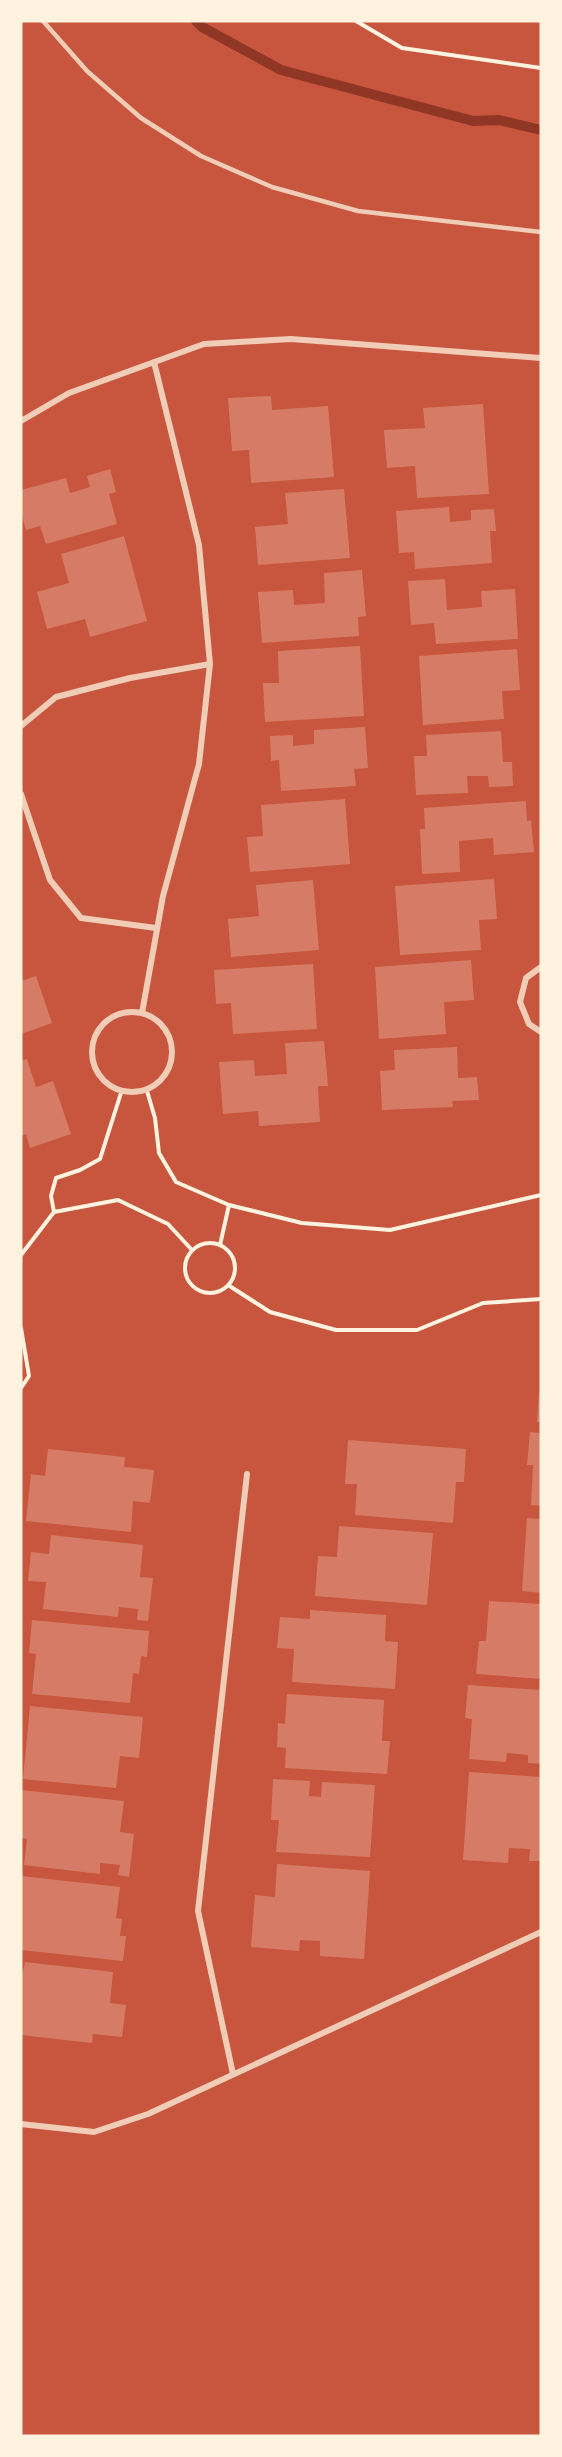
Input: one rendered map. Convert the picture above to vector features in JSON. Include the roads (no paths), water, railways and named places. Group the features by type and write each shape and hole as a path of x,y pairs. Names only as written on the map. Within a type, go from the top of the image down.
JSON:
{"street":[{"path":"21,421 69,393 204,344 291,339 541,358"},
{"path":"142,1012 156,928 199,764 210,664 199,545 154,362"},
{"path":"21,726 56,698 130,678 210,664"},
{"path":"21,794 50,880 81,918 156,928"},
{"path":"541,967 526,978 520,1002 529,1024 541,1032"},
{"path":"142,1012 164,1026 173,1050 166,1074 147,1091 121,1093 100,1079 90,1055 97,1030 116,1014 142,1012"},
{"path":"233,2074 198,1911 247,1474"},
{"path":"21,2124 94,2132 148,2114 541,1932"}],"lane":[{"path":"43,21 87,71 141,118 201,156 272,188 358,211 541,232"}],"waterway":[{"path":"196,21 202,27 281,70 473,121 499,120 541,130"}]}
